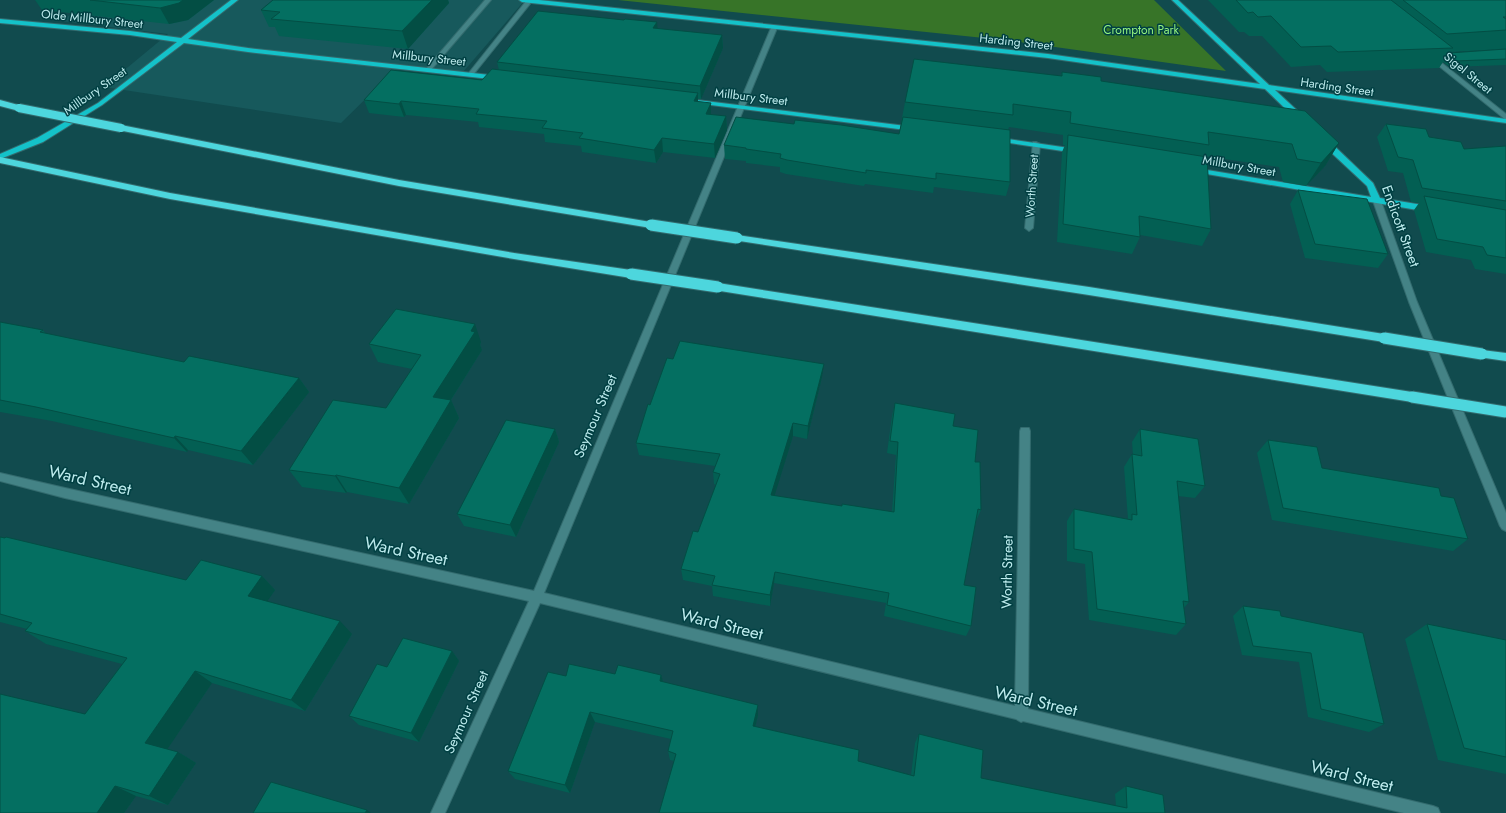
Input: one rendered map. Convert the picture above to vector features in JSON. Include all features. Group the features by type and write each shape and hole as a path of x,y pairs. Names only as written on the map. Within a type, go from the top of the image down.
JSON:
{"highway":[{"path":"0,104 399,183 651,225 1096,292 1506,357"},
{"path":"0,158 170,196 514,256 1506,412"}],"main road":[{"path":"182,40 234,0"},
{"name":"Harding Street","path":"527,0 774,28 1048,56 1268,88 1506,120"},
{"path":"1175,0 1303,122"},
{"name":"Olde Millbury Street","path":"0,21 130,33 182,40"},
{"name":"Millbury Street","path":"0,158 40,140 100,104 182,40 248,50 507,79"},
{"name":"Millbury Street","path":"693,101 920,130"},
{"name":"Endicott Street","path":"1320,138 1370,185 1377,201"},
{"path":"990,139 1036,144 1082,152"},
{"name":"Millbury Street","path":"1190,169 1437,210"}],"street":[{"path":"428,70 488,0"},
{"path":"470,75 527,0"},
{"name":"Seymour Street","path":"438,813 537,597 774,28"},
{"name":"Sigel Street","path":"1425,52 1506,120"},
{"path":"1431,57 1444,56"},
{"name":"Worth Street","path":"1029,228 1036,144"},
{"name":"Endicott Street","path":"1377,201 1413,302 1506,526"},
{"name":"Worth Street","path":"1021,715 1024,431"},
{"name":"Ward Street","path":"0,477 65,493 537,597 1021,715 1433,813"}],"shaded area":[{"path":"92,0 525,0 463,72 401,64 341,123 104,87 168,34 61,21"}],"green space":[{"name":"Crompton Park","path":"618,0 1154,0 1226,71 1013,41"}],"building":[{"path":"90,0 183,0 179,3 160,8"},
{"path":"273,0 432,0 402,31 271,19 280,12 261,10"},
{"path":"1236,0 1391,0 1453,48 1338,52 1331,46 1301,47 1271,16 1258,17 1253,12 1248,13"},
{"path":"1403,0 1506,0 1506,17 1503,17 1506,19 1506,30 1447,34"},
{"path":"538,11 657,22 653,28 722,35 700,86 497,62"},
{"path":"1506,49 1506,59 1455,61 1448,55 1449,53"},
{"path":"914,59 1062,76 1062,72 1101,77 1101,81 1305,111 1339,143 1321,163 1297,159 1292,144 1208,132 1209,145 1070,123 1071,112 1013,104 1013,115 905,102"},
{"path":"492,69 698,93 694,101 711,103 706,114 726,116 714,144 662,138 654,150 579,138 583,133 542,128 547,121 476,114 479,109 401,101 399,104 364,100 391,70 482,80"},
{"path":"736,117 794,124 795,120 899,134 903,117 1010,130 1010,182 936,173 936,179 866,170 866,173 787,160 780,158 781,154 724,145"},
{"path":"1386,124 1426,129 1429,137 1461,142 1464,149 1506,146 1506,201 1422,188 1413,160 1398,157"},
{"path":"1068,135 1207,157 1211,229 1139,216 1140,237 1063,224"},
{"path":"1298,190 1367,199 1388,254 1315,244"},
{"path":"1424,196 1506,210 1506,258 1487,255 1483,247 1437,239"},
{"path":"396,309 475,324 471,331 475,332 433,397 451,400 399,488 336,475 289,470 333,400 386,408 421,355 369,344"},
{"path":"0,322 43,330 40,332 184,362 189,356 299,378 241,451 0,400"},
{"path":"680,341 824,364 808,426 793,423 771,495 894,512 898,442 890,441 895,403 955,414 953,426 978,430 975,462 980,462 981,510 978,509 964,585 976,587 971,626 887,605 889,593 775,572 770,595 712,585 715,576 681,569 693,531 698,532 720,474 713,472 720,454 636,443 648,404 650,405 667,358 673,359"},
{"path":"506,420 555,429 510,525 457,514"},
{"path":"1140,429 1198,439 1205,486 1177,481 1189,602 1183,601 1186,624 1097,609 1092,552 1074,549 1074,509 1132,520 1132,514 1137,515 1132,454 1142,456"},
{"path":"1268,440 1317,447 1322,468 1439,488 1441,496 1454,498 1468,539 1283,508"},
{"path":"0,537 6,537 186,580 201,560 262,576 248,596 340,621 291,700 195,671 145,743 178,752 149,796 115,786 97,813 0,813 0,694 85,714 127,658 25,631 32,623 0,614"},
{"path":"1243,606 1280,611 1281,616 1363,633 1384,724 1321,709 1311,653 1253,646"},
{"path":"1427,624 1506,640 1506,757 1464,748"},
{"path":"403,638 452,651 411,733 349,716 377,664 387,667"},
{"path":"569,664 615,674 618,665 661,675 660,681 758,705 753,726 859,750 858,761 914,776 919,734 983,750 981,778 1127,808 1126,786 1163,795 1165,813 659,813 676,754 668,751 673,731 590,712 565,785 508,771 548,672 566,676"},
{"path":"271,782 367,810 365,813 253,813"}]}
